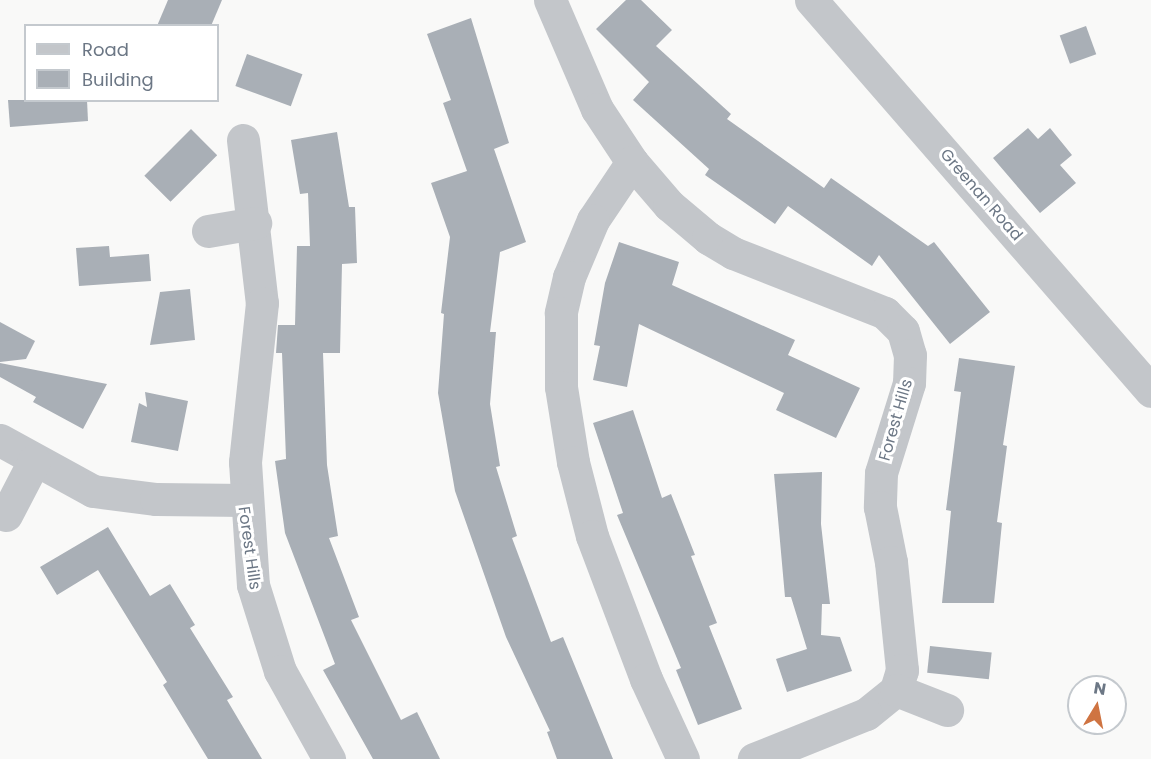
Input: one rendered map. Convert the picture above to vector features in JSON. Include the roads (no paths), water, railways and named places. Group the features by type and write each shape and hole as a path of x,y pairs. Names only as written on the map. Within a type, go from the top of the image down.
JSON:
{"street":[{"name":"Forest Hills","path":"550,0 583,81 632,162 669,205 708,238 762,266 885,313 903,332 910,355 909,383 881,473 880,507 891,562 902,670 896,690"},
{"name":"Greenan Road","path":"810,0 1151,391"},
{"path":"243,140 255,224 262,303 249,398 244,500"},
{"path":"632,162 593,220 569,277 561,313 561,387 573,462 592,536 646,679 683,759"},
{"path":"208,231 255,224"},
{"name":"Forest Hills","path":"0,440 34,461 93,490 115,495 156,499 244,500 253,585 263,629 280,671 329,759"},
{"path":"6,515 34,461"},
{"path":"754,759 866,714 896,690 947,710"}]}
